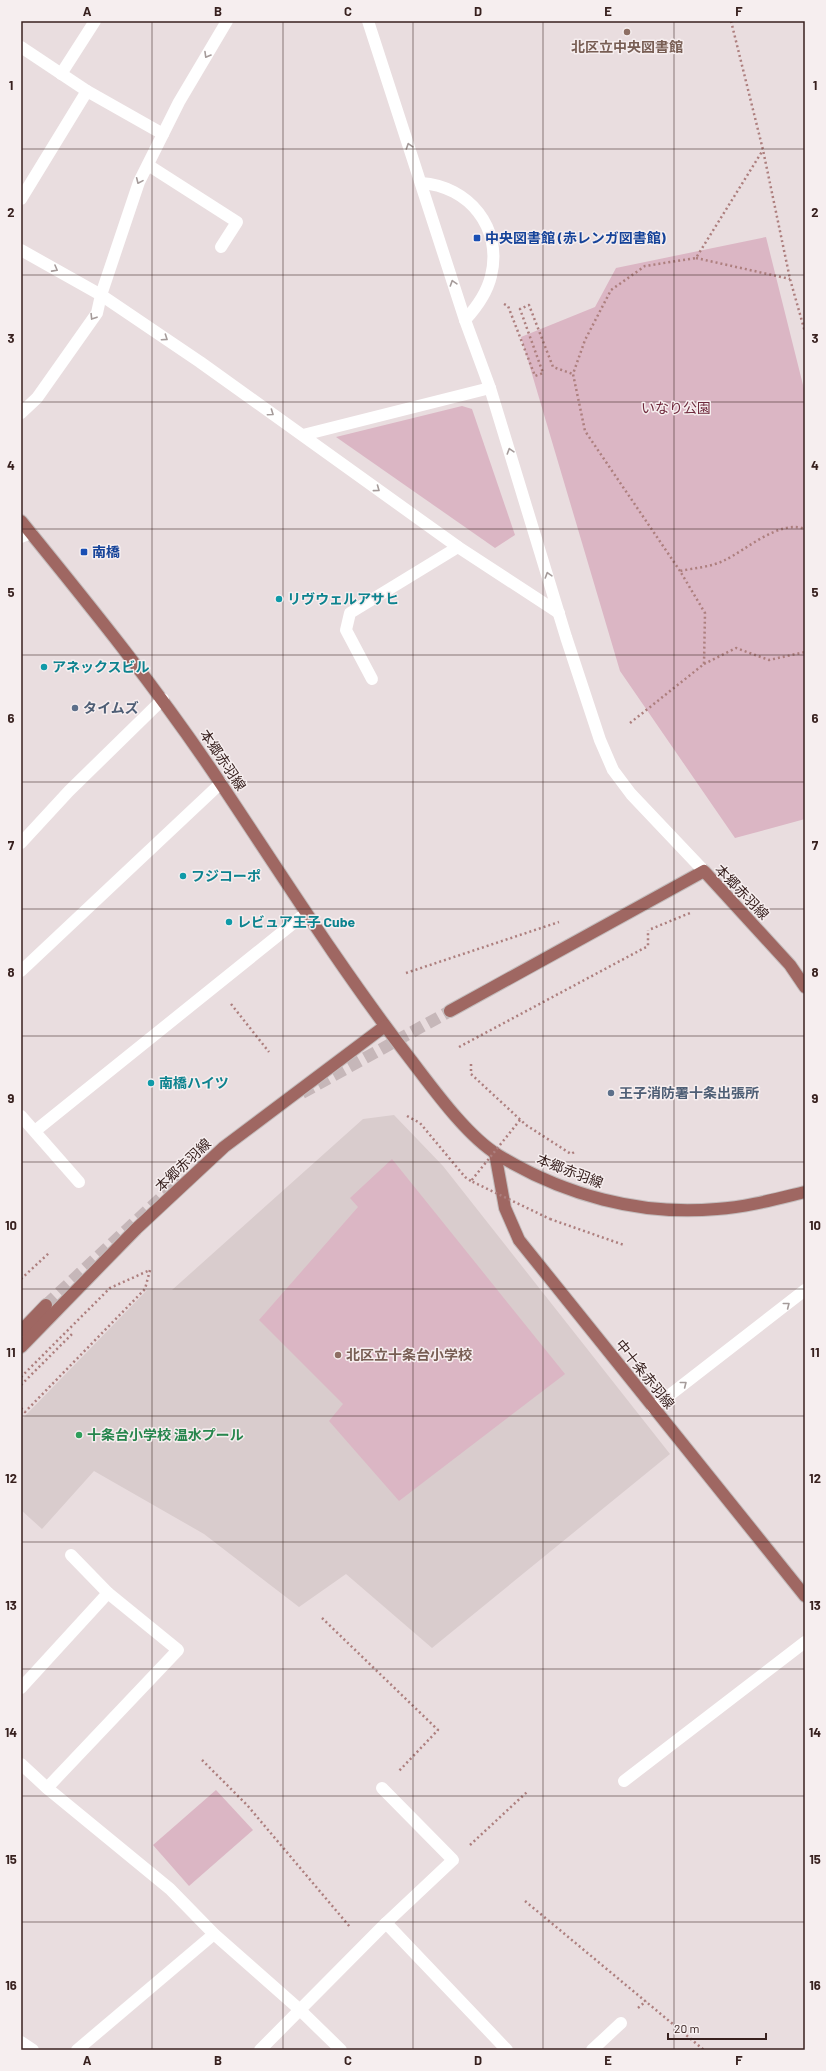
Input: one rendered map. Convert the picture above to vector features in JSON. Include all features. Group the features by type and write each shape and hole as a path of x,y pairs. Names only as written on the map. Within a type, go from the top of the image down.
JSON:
{"main road":[{"name":"本郷赤羽線","path":"21,521 26,535 163,698 306,913 385,1026 440,1098 467,1127 495,1153 524,1169 586,1195 617,1204 684,1211 717,1209 751,1205 805,1192"},
{"name":"本郷赤羽線","path":"450,1011 704,871 790,965 805,987"},
{"name":"本郷赤羽線","path":"21,1331 52,1308 224,1147 385,1026"},
{"name":"中十条赤羽線","path":"495,1153 505,1208 519,1240 805,1596"},
{"name":"本郷赤羽線","path":"21,1347 52,1308"}],"street":[{"path":"61,74 95,21"},
{"path":"21,413 37,398 97,313 101,295 139,182 179,102 227,21"},
{"path":"368,21 465,320 490,388 559,613 600,740 614,770 631,794 704,871"},
{"path":"21,47 87,91 163,134"},
{"path":"21,199 87,91"},
{"path":"148,165 237,222 221,247"},
{"path":"421,183 431,183 453,191 482,214 489,228 494,258 491,276 485,293 465,320"},
{"path":"21,250 101,295 200,362 458,547 559,613"},
{"path":"303,435 490,388"},
{"path":"372,679 346,630 350,613 458,547"},
{"path":"21,843 70,791 163,698"},
{"path":"21,971 220,783"},
{"path":"34,1131 306,913"},
{"path":"21,1116 79,1182"},
{"path":"653,1408 805,1290"},
{"path":"47,1788 178,1650 108,1593 70,1555"},
{"path":"21,1688 108,1593"},
{"path":"624,1781 805,1642"},
{"path":"21,1764 47,1788 170,1889 214,1934 299,2009 341,2050"},
{"path":"260,2050 386,1923 453,1860 382,1788"},
{"path":"386,1923 507,2050"},
{"path":"76,2050 214,1934"},
{"path":"592,2050 621,2023"},
{"path":"21,2042 33,2050"}],"path":[{"path":"731,21 763,150 790,279 805,332"},
{"path":"696,258 763,150"},
{"path":"704,664 705,613 680,571 585,431 573,374 585,340 611,290 645,266 696,258 790,279"},
{"path":"485,293 508,306 534,376 543,373 520,308 529,305 553,367 573,374"},
{"path":"680,571 724,561 768,533 799,526 805,529"},
{"path":"630,723 704,664 736,648 769,660 805,652"},
{"path":"406,973 563,921"},
{"path":"459,1047 648,946 648,930"},
{"path":"216,986 269,1052"},
{"path":"471,1064 471,1074 520,1120 571,1154 576,1151"},
{"path":"407,1116 420,1123 465,1177 471,1181 550,1219 624,1245"},
{"path":"471,1181 520,1120"},
{"path":"21,1279 49,1253"},
{"path":"21,1377 110,1288 150,1270 145,1289 26,1412 21,1408"},
{"path":"21,1385 73,1333"},
{"path":"322,1618 438,1730 382,1788"},
{"path":"202,1760 247,1805 365,1944"},
{"path":"453,1860 527,1792"},
{"path":"524,1901 704,2050"}],"shaded area":[{"name":"北区立十条台小学校","path":"394,1115 443,1166 670,1454 432,1648 346,1574 299,1607 204,1534 94,1471 42,1529 21,1510 21,1420 147,1290 172,1290 363,1119"}],"green space":[{"name":"いなり公園","path":"766,237 805,393 805,819 735,838 620,671 521,337 595,307 616,268"},
{"path":"462,406 472,409 515,535 495,548 336,437"},
{"path":"392,1159 565,1374 399,1501 329,1421 343,1404 259,1320 358,1207 350,1198"},
{"path":"216,1790 253,1830 189,1886 153,1845"}],"tunnel":[{"path":"302,1093 450,1011"},
{"path":"46,1305 180,1180"}],"place":[{"name":"北区立中央図書館","path":"627,32"},
{"name":"中央図書館 (赤レンガ図書館)","path":"477,238"},
{"name":"南橋","path":"84,552"},
{"name":"リヴウェルアサヒ","path":"279,599"},
{"name":"アネックスビル","path":"44,667"},
{"name":"タイムズ","path":"75,708"},
{"name":"フジコーポ","path":"183,876"},
{"name":"レビュア王子 Cube","path":"229,922"},
{"name":"南橋ハイツ","path":"151,1083"},
{"name":"王子消防署十条出張所","path":"611,1093"},
{"name":"北区立十条台小学校","path":"338,1355"},
{"name":"十条台小学校 温水プール","path":"79,1435"}]}
